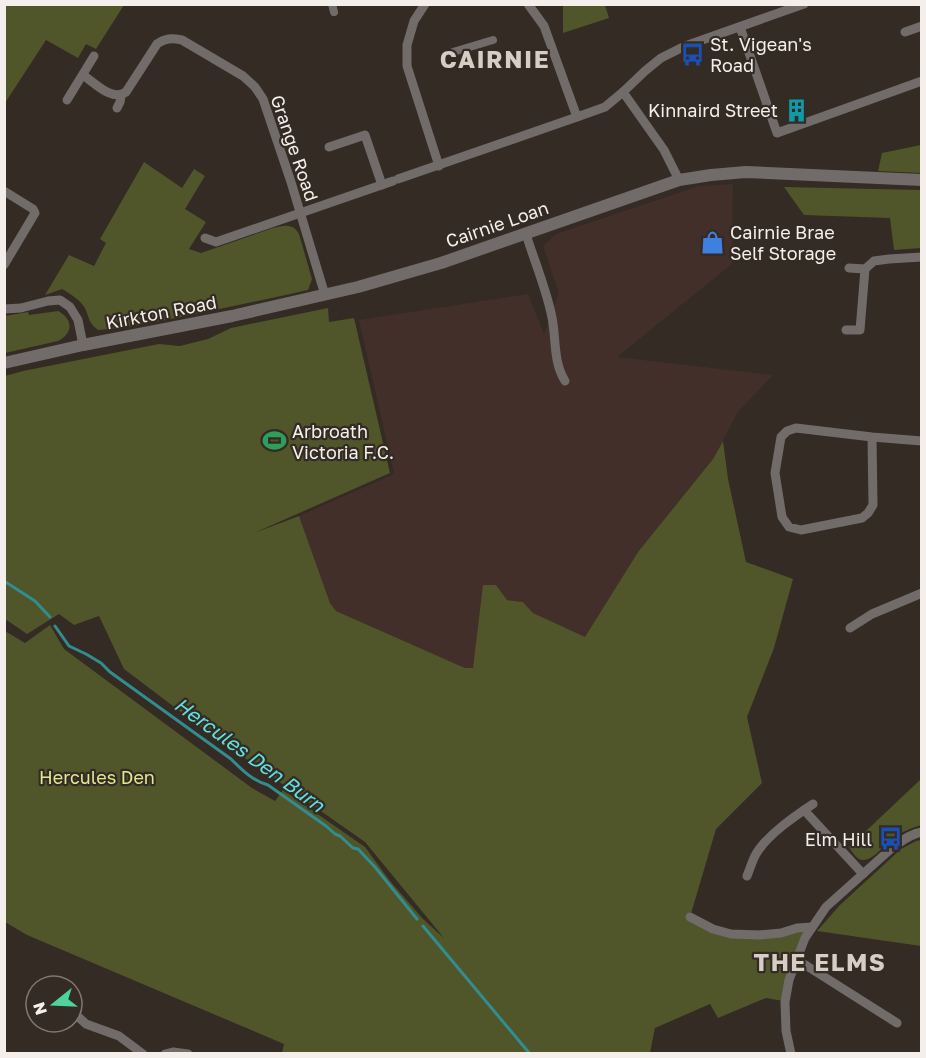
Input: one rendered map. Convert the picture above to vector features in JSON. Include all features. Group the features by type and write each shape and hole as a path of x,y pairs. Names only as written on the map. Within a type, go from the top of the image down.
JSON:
{"street":[{"path":"425,4 414,21 407,45 407,66 439,166"},
{"path":"528,4 544,26 577,117"},
{"path":"205,238 216,242 577,117 605,106 661,58 685,46 804,4"},
{"path":"905,32 921,26"},
{"path":"741,27 777,133 921,81"},
{"name":"Grange Road","path":"121,96 126,92 157,44 164,39 171,38 182,40 243,76 255,87 263,99 325,296"},
{"path":"453,52 493,40"},
{"path":"67,100 94,56"},
{"path":"82,75 114,96 121,96 117,108"},
{"path":"623,92 664,150 679,180"},
{"path":"329,147 365,135 382,185"},
{"name":"Cairnie Loan","path":"325,296 441,263 679,180 746,171 921,180"},
{"path":"4,190 33,209 35,213 4,265"},
{"path":"526,234 552,314 557,362 565,381"},
{"path":"846,330 860,330 865,269 874,261 921,257"},
{"path":"849,268 865,269"},
{"name":"Kirkton Road","path":"4,363 325,296"},
{"path":"4,309 60,300 70,307 78,320 83,345"},
{"path":"872,437 873,506 868,513 862,518 801,531 789,527 782,517 775,473 781,437 787,431 796,428 921,441"},
{"path":"850,628 872,614 921,593"},
{"path":"747,876 760,848 793,817 813,804"},
{"path":"804,810 863,874"},
{"path":"791,1053 786,1031 785,1002 795,960 805,938 826,907 892,847 921,832"},
{"path":"690,917 713,929 731,934 760,935 812,927"},
{"path":"795,960 897,1023"},
{"path":"84,1022 119,1036 143,1053"},
{"path":"165,1053 188,1053"}],"shaded area":[{"path":"733,184 732,264 617,357 773,375 738,412 713,459 638,552 585,638 533,613 523,602 507,600 496,585 473,668 465,668 336,611 330,603 299,516 394,474 359,320 528,294 544,334 559,293 543,246 554,236 699,186"}],"green space":[{"path":"4,5 124,5 96,49 86,44 78,58 46,40 5,103"},
{"path":"563,5 605,5 609,18 563,33"},
{"path":"921,145 921,173 878,171 882,153"},
{"path":"144,162 182,188 194,169 205,176 185,209 206,222 189,249 201,253 273,228 291,226 299,234 312,279 308,290 152,323 98,330 92,324 82,304 70,294 62,289 45,295 69,255 94,266 106,243 100,239"},
{"path":"784,187 921,190 921,248 894,250 890,218 804,215"},
{"name":"Hercules Den","path":"328,308 329,322 354,318 390,473 254,533 299,516 330,603 336,611 465,668 473,668 483,585 496,585 507,600 523,602 533,613 585,637 638,552 713,459 723,441 728,479 746,562 793,579 774,648 747,717 762,783 716,829 690,917 711,932 808,929 783,1001 766,998 718,1018 710,1004 655,1028 650,1053 282,1053 284,1044 27,935 5,922 5,631 25,643 50,625 64,649 252,788 275,801 283,790 365,847 390,881 423,919 444,938 365,842 202,728 124,669 99,616 74,625 59,614 27,634 5,619 5,376 159,344 180,346 208,339 231,328"},
{"path":"58,311 67,318 70,326 63,338 5,353 5,316 28,312 29,315"},
{"path":"921,779 921,825 894,837 872,857 861,860 857,857 849,847"},
{"path":"921,840 921,946 817,931 840,905 901,849"}],"waterway":[{"name":"Hercules Den Burn","path":"4,581 35,601 50,617"},
{"name":"Hercules Den Burn","path":"55,626 69,646 101,663 110,672 231,759 248,775 268,785 340,836 353,848 358,849 417,919"},
{"name":"Hercules Den Burn","path":"423,926 530,1054"}],"place":[{"name":"St. Vigean's Road","path":"692,54"},
{"name":"Kinnaird Street","path":"796,110"},
{"name":"Cairnie Brae Self Storage","path":"712,242"},
{"name":"Arbroath Victoria F.C.","path":"274,441"},
{"name":"Elm Hill","path":"890,839"}],"district":[{"name":"CAIRNIE","path":"495,58"},
{"name":"THE ELMS","path":"820,961"}]}
